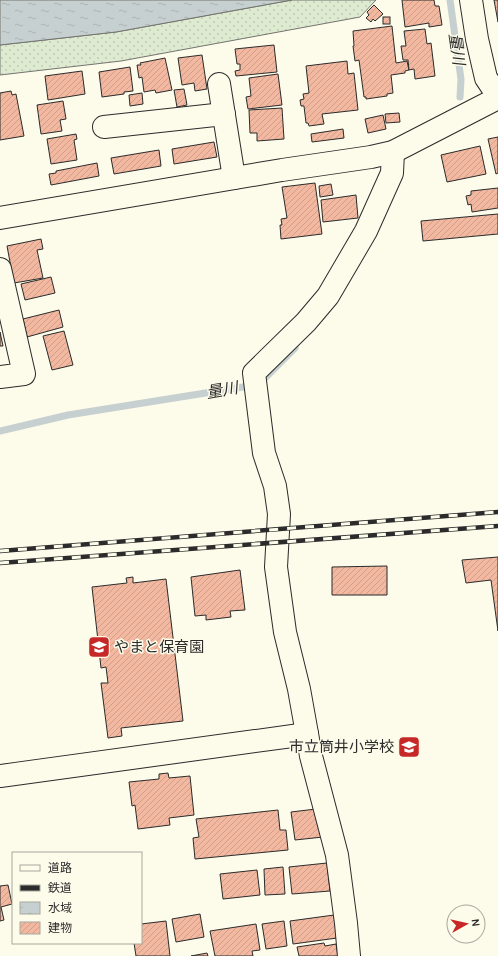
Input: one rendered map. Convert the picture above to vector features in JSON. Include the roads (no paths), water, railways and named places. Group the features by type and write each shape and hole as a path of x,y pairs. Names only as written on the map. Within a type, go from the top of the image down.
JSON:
{"street":[{"path":"0,218 282,170 371,157 393,152 498,97 486,78 477,39 471,0"},
{"path":"219,84 234,178"},
{"path":"104,127 224,114"},
{"path":"348,956 346,923 337,855 311,756 299,690 285,632 276,567 280,514 275,486 264,453 254,373 306,322 328,296 366,231 392,173 393,152"},
{"path":"0,269 24,374 0,377"},
{"path":"0,776 307,734"}],"water":[{"path":"0,0 292,0 116,32 0,45"}],"waterway":[{"name":"量川","path":"450,0 461,79 460,97"},
{"name":"量川","path":"0,431 68,415 243,387 265,378 295,348"}],"railway":[{"path":"0,551 498,512"},
{"path":"0,563 498,526"}],"place":[{"name":"やまと保育園","path":"99,647"},
{"name":"市立筒井小学校","path":"409,747"}]}
